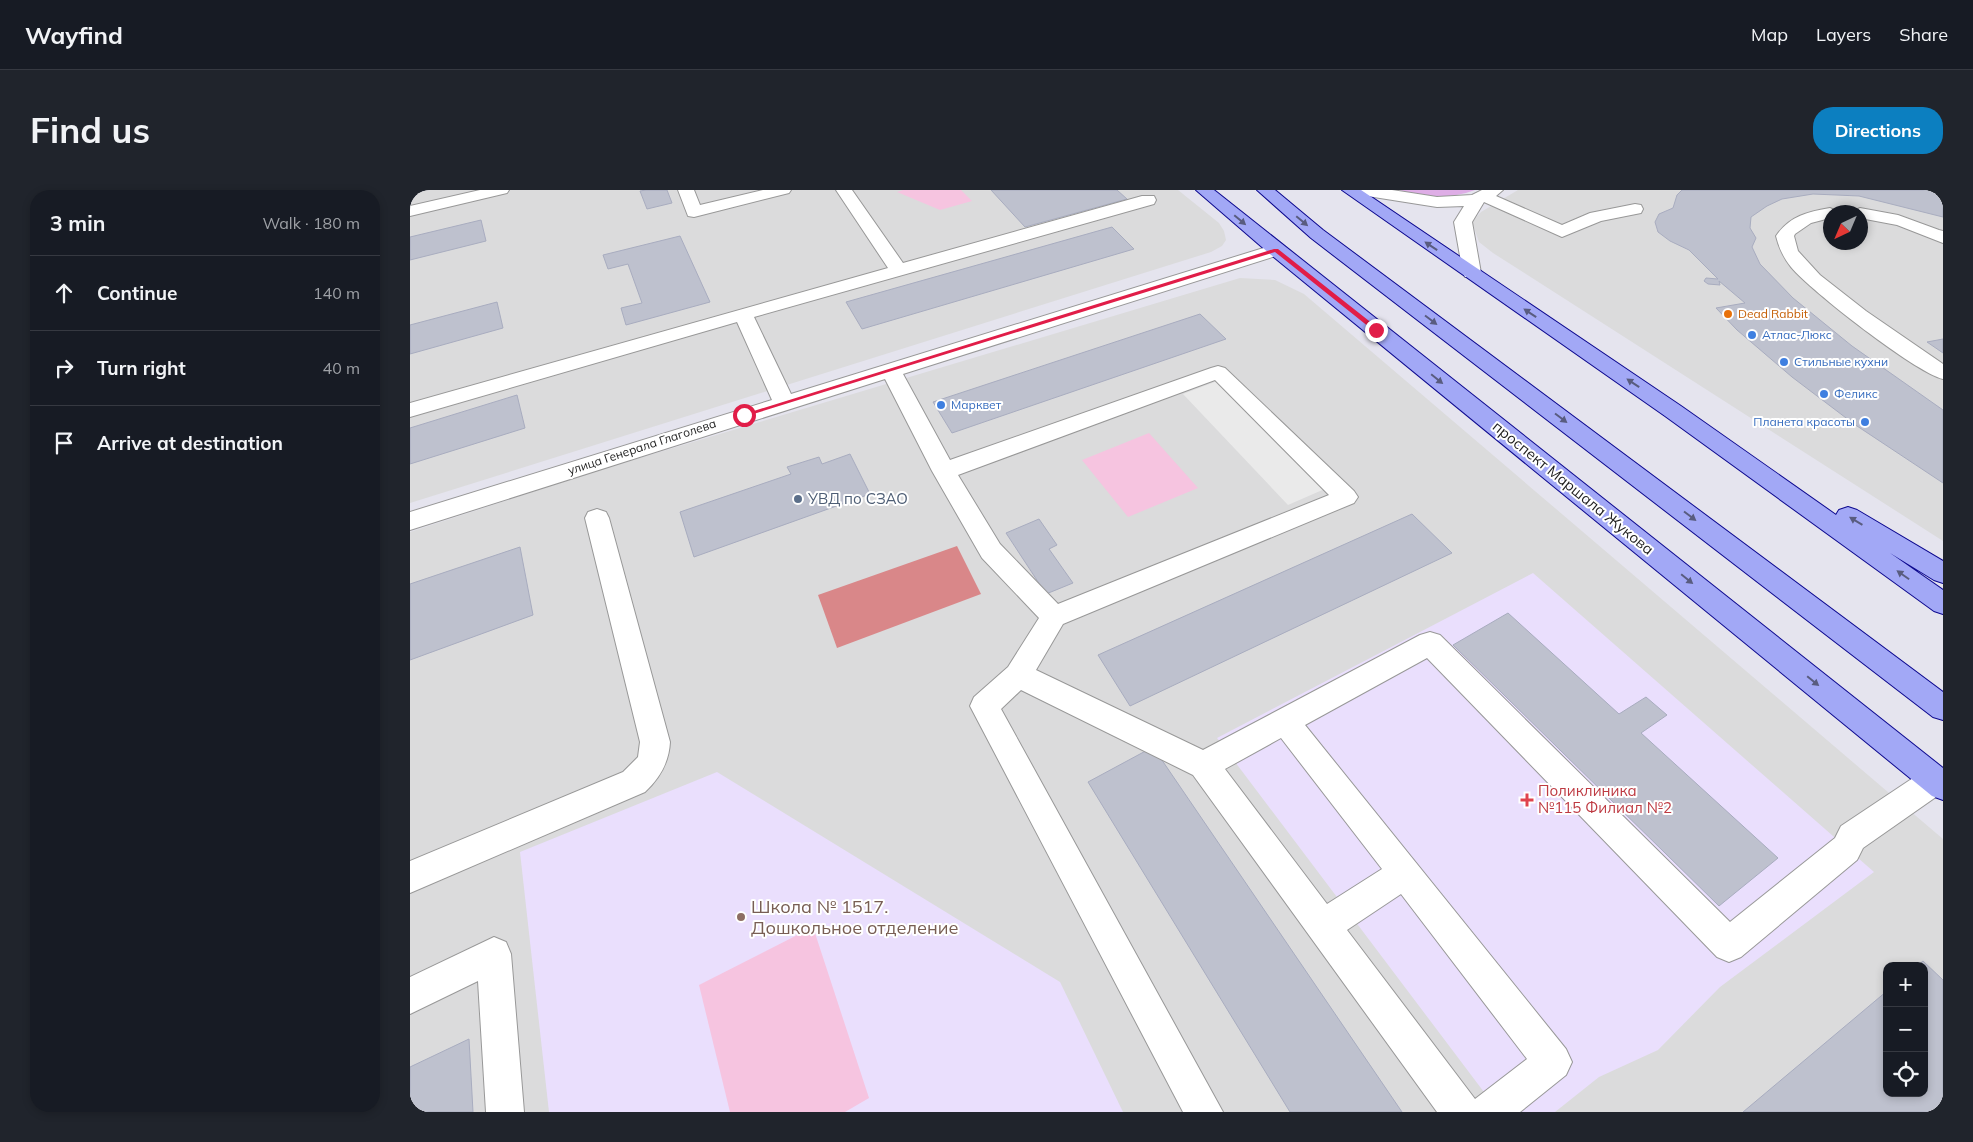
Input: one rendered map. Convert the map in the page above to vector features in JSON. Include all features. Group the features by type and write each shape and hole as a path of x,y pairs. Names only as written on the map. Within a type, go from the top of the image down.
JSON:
{"main road":[{"name":"проспект Маршала Жукова","path":"1204,190 1939,783"},
{"path":"1265,190 1317,234 1943,708"},
{"path":"1350,190 1673,410 1943,604"},
{"path":"1673,410 1943,573"}],"street":[{"path":"410,211 501,190"},
{"path":"686,190 694,212 783,190"},
{"path":"844,190 898,269"},
{"path":"1360,190 1423,202 1484,195 1562,232 1596,217 1635,209"},
{"path":"1472,273 1463,222 1484,195"},
{"path":"410,410 898,269 1148,200"},
{"path":"1823,214 1807,217 1793,224 1785,236 1789,252 1803,269 1833,294 1943,373"},
{"path":"1868,215 1883,216 1908,223 1943,238"},
{"name":"улица Генерала Глаголева","path":"410,521 1276,250"},
{"path":"743,314 784,403"},
{"path":"891,370 944,471 991,551 1054,618"},
{"path":"944,471 1218,372 1346,497 1054,618 1018,675 984,706 1204,1112"},
{"path":"410,877 634,782 648,770 655,758 655,742 597,518"},
{"path":"1204,765 1430,643 1730,945 1846,849 1852,837 1939,783"},
{"path":"1018,675 1204,765 1461,1112"},
{"path":"1285,721 1553,1062 1489,1112"},
{"path":"1323,926 1405,873"},
{"path":"410,996 494,954 505,1112"}],"shaded area":[{"path":"410,190 1178,190 1219,223 1224,231 1226,240 1222,246 1211,252 410,503"},
{"path":"903,190 961,190 972,201 940,210 897,192"},
{"path":"1399,190 1475,190 1437,197"},
{"path":"1518,190 1943,190 1943,541 1493,253 1479,242 1472,222 1481,212"},
{"path":"1240,278 1275,280 1304,294 1943,839 1943,1112 410,1112 410,532 606,468"},
{"path":"1233,375 1343,481 1288,505 1183,394"},
{"path":"1149,433 1198,488 1128,517 1082,460"},
{"path":"957,546 981,594 837,648 818,595"},
{"name":"Поликлиника №115 Филиал №2","path":"1533,573 1874,872 1720,987 1658,1050 1599,1077 1555,1112 1499,1112 1217,738"},
{"name":"Школа № 1517. Дошкольное отделение","path":"717,772 1060,982 1123,1112 549,1112 520,852"},
{"path":"813,927 869,1098 845,1112 730,1112 699,985"}],"building":[{"path":"667,190 672,203 647,209 640,191"},
{"path":"991,190 1117,190 1127,199 1025,227"},
{"path":"1682,190 1934,190 1943,193 1943,217 1859,196 1813,194 1782,199 1767,206 1751,217 1750,228 1756,238 1752,247 1760,264 1793,298 1852,346 1943,410 1943,483 1854,424 1792,377 1737,330 1716,308 1745,303 1719,281 1720,285 1708,284 1704,281 1706,278 1718,279 1689,250 1670,241 1658,232 1655,222 1659,214 1673,208 1677,195"},
{"path":"481,220 486,241 410,260 410,237"},
{"path":"1112,227 1134,249 862,329 846,302"},
{"path":"680,236 710,302 626,325 621,308 642,303 628,264 608,269 603,255"},
{"path":"497,302 503,328 410,354 410,325"},
{"path":"1200,314 1226,339 952,433 933,402"},
{"path":"1943,339 1943,353 1927,342"},
{"path":"517,395 525,428 410,464 410,428"},
{"path":"850,454 870,494 694,557 680,512 791,474 787,467 819,457 822,464"},
{"path":"1412,514 1452,553 1130,706 1098,655"},
{"path":"1039,519 1057,545 1049,549 1073,583 1046,594 1006,533"},
{"path":"520,547 533,615 410,660 410,584"},
{"path":"1508,613 1619,714 1646,697 1667,715 1641,733 1778,858 1719,906 1453,645"},
{"path":"1153,747 1402,1112 1290,1112 1088,782"},
{"path":"1928,966 1943,980 1943,1109 1939,1112 1743,1112 1883,994 1883,1097 1928,1097"},
{"path":"469,1039 473,1112 410,1112 410,1067"}],"place":[{"name":"Dead Rabbit","path":"1728,314"},
{"name":"Атлас-Люкс","path":"1752,335"},
{"name":"Стильные кухни","path":"1784,362"},
{"name":"Феликс","path":"1824,394"},
{"name":"Марквет","path":"941,405"},
{"name":"Планета красоты","path":"1865,422"},
{"name":"УВД по СЗАО","path":"798,499"},
{"name":"Поликлиника №115 Филиал №2","path":"1527,800"},
{"name":"Школа № 1517. Дошкольное отделение","path":"741,917"}],"route":[{"path":"744,415 1276,250 1376,330"}]}
